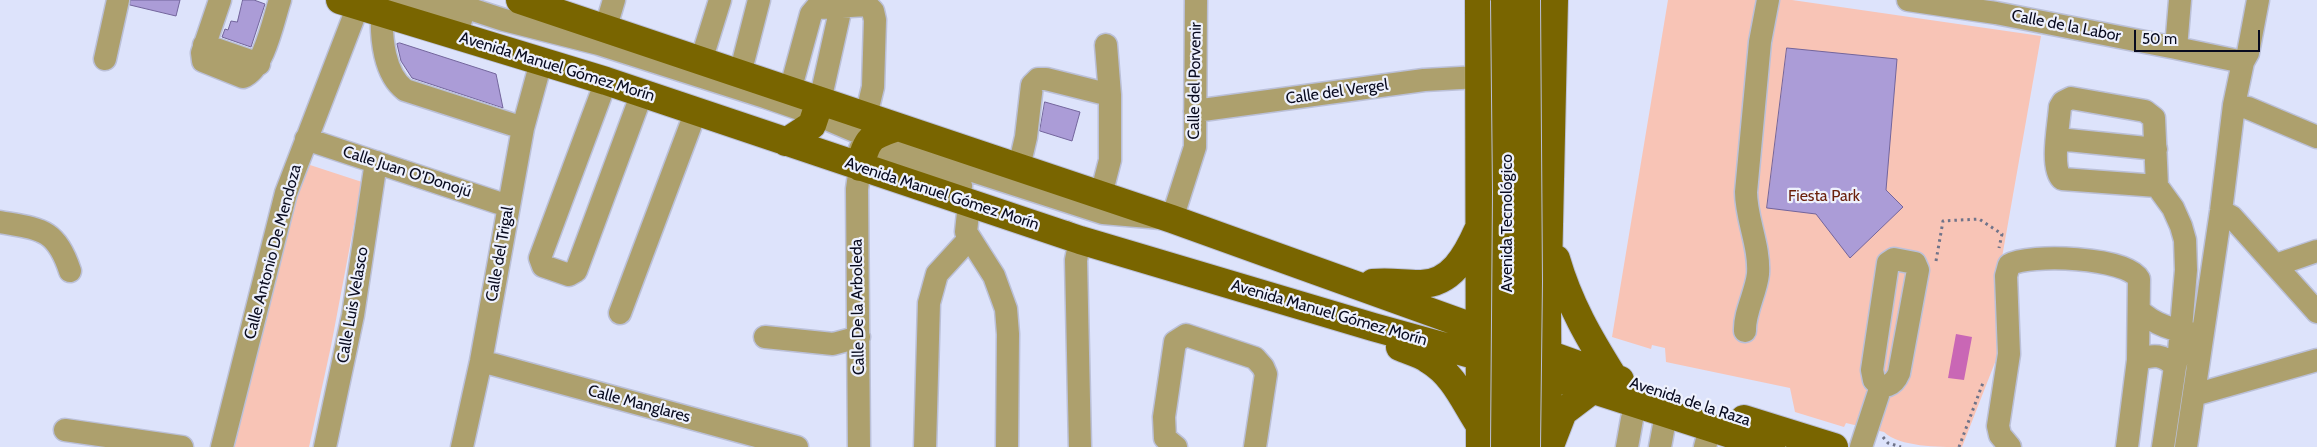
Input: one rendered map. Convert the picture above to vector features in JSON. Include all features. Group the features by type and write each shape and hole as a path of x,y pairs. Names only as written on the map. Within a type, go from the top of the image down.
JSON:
{"main road":[{"path":"1479,0 1481,437"},
{"name":"Avenida Tecnológico","path":"1505,0 1507,192 1505,447"},
{"name":"Avenida Tecnológico","path":"1526,0 1528,281 1526,447"},
{"path":"1549,447 1547,314 1554,0"},
{"name":"Avenida Manuel Gómez Morín","path":"534,2 790,91 808,121 865,143 898,127 1101,194 1358,285 1480,318"},
{"name":"Avenida Manuel Gómez Morín","path":"367,4 696,111 808,121 865,143 969,204 1080,240 1373,327 1547,375"},
{"path":"1358,285 1391,281 1421,284 1436,281 1450,273 1466,256 1479,226"},
{"path":"1549,447 1563,412 1603,384 1584,330 1564,290 1550,239"},
{"path":"1480,318 1510,330 1525,328 1547,314"},
{"path":"1480,318 1547,375"},
{"path":"1373,327 1392,344 1429,360 1448,376 1459,388 1481,437"},
{"path":"1480,394 1495,383 1507,380 1525,382 1547,375"},
{"name":"Avenida de la Raza","path":"1547,375 1603,384 1723,435 1834,447"},
{"name":"Avenida de la Raza","path":"1603,384 1637,404 1723,435 1771,447"}],"street":[{"path":"105,59 118,0"},
{"path":"220,0 204,45 202,57 204,62 243,77 250,74 259,64 280,0"},
{"path":"443,0 504,20 600,44 808,121"},
{"path":"606,27 614,0"},
{"path":"701,61 720,0"},
{"path":"740,74 759,0"},
{"name":"Calle del Porvenir","path":"1172,219 1195,147 1196,0"},
{"path":"1745,331 1758,273 1754,233 1746,203 1746,192 1760,42 1768,0"},
{"name":"Calle de la Labor","path":"1908,0 1996,13 2243,62"},
{"path":"2176,48 2180,0"},
{"path":"2186,447 2221,211 2234,105 2243,62 2248,53 2258,0"},
{"path":"367,4 591,56 799,123 808,121"},
{"path":"367,4 382,29 387,59 398,85 405,90 523,128"},
{"name":"Calle Antonio De Mendoza","path":"222,447 286,193 306,139 367,4"},
{"name":"Calle De la Arboleda","path":"790,91 811,14 816,8 867,5 873,11 875,20 873,87 857,189 859,447"},
{"path":"808,121 841,7"},
{"path":"1101,194 1110,160 1110,95 1106,45"},
{"name":"Calle del Trigal","path":"462,447 481,361 523,128 541,62"},
{"name":"Calle del Vergel","path":"1195,112 1424,80 1479,77"},
{"path":"1019,167 1026,137 1032,85 1038,79 1046,79 1110,95"},
{"path":"606,81 540,258 543,266 569,275 576,271 642,93"},
{"path":"2157,186 2062,179 2056,163 2060,107 2063,102 2071,98 2145,111 2150,113 2155,123 2157,186 2178,218 2185,240 2186,270 2181,332 2163,447"},
{"path":"2234,105 2248,108 2317,138"},
{"path":"620,313 696,111"},
{"name":"Calle Juan O'Donojú","path":"306,139 508,206"},
{"path":"2058,139 2156,149"},
{"path":"865,143 1103,213 1172,219"},
{"path":"865,143 1012,205 1080,240 1076,260 1080,447"},
{"name":"Calle Luis Velasco","path":"325,447 349,335 376,162"},
{"path":"969,204 966,225 969,239 994,276 1006,309 1008,334 1007,447"},
{"path":"2221,211 2232,217 2317,312"},
{"path":"0,222 35,229 51,236 64,254 70,271"},
{"path":"925,447 929,302 937,274 969,239"},
{"path":"2276,265 2317,251"},
{"path":"2010,447 2000,435 1998,426 2009,354 2006,276 2009,265 2017,260 2029,258 2094,261 2122,266 2133,271 2139,279 2138,360 2127,447"},
{"path":"1894,259 1915,263 1918,270 1899,373 1893,383 1881,386 1874,380 1872,370 1888,263 1894,259"},
{"path":"2139,310 2153,322 2181,332 2203,336"},
{"path":"1176,447 1165,438 1164,417 1175,342 1186,335 1255,358 1263,367 1266,374 1255,447"},
{"path":"765,337 833,344 859,337"},
{"path":"2138,360 2156,355 2168,359 2175,367"},
{"path":"2194,395 2317,360"},
{"name":"Calle Manglares","path":"481,361 797,447"},
{"path":"1861,447 1881,386"},
{"path":"1627,447 1637,404"},
{"path":"1660,447 1666,414"},
{"path":"65,430 182,447"}],"path":[{"path":"1934,268 1943,221 1979,219 2002,234 1999,252"},
{"path":"1959,447 1986,375"},
{"path":"1880,430 1888,443 1901,447"}],"green space":[{"name":"Fiesta Park","path":"1668,0 1792,0 2041,36 2001,263 2001,347 1962,447 1909,443 1900,441 1884,432 1846,423 1844,427 1795,412 1790,388 1666,362 1665,348 1652,345 1651,349 1612,337"},
{"path":"310,165 362,182 331,346 309,447 234,447 296,197"}],"shaded area":[{"path":"1956,334 1972,337 1964,380 1948,378"}],"building":[{"path":"131,0 180,0 176,16 130,5"},
{"path":"243,0 254,0 265,4 251,47 222,37 225,29 228,30 231,21 237,22"},
{"path":"400,43 496,74 503,108 412,78 401,61 397,44"},
{"path":"1787,48 1897,59 1886,190 1903,207 1850,258 1816,214 1767,208"},
{"path":"1045,102 1080,112 1072,141 1040,131"}]}
